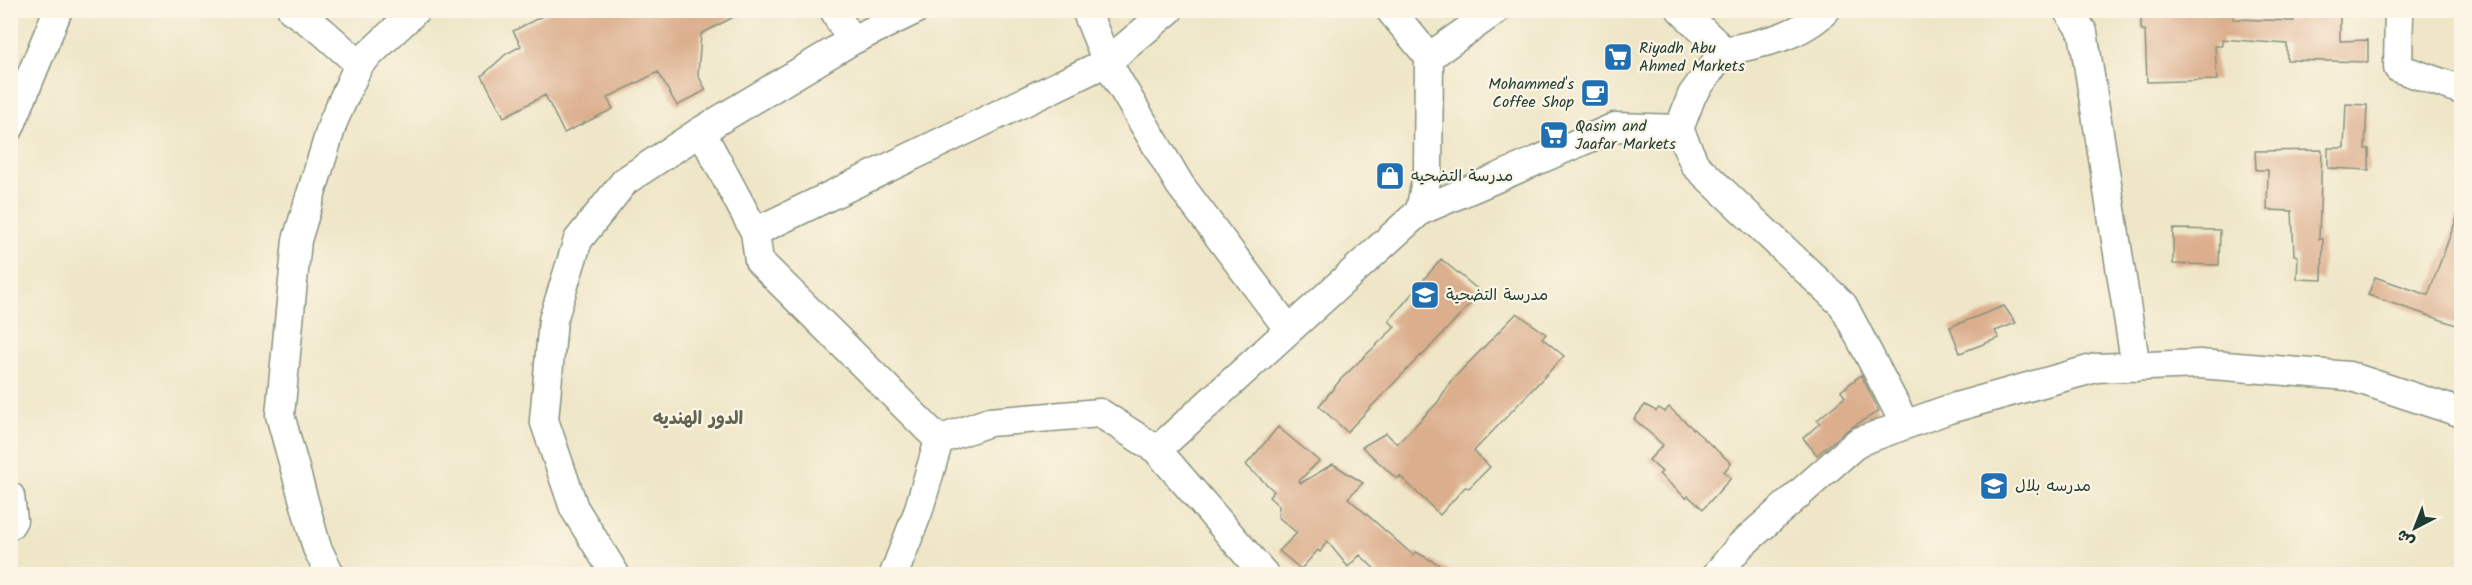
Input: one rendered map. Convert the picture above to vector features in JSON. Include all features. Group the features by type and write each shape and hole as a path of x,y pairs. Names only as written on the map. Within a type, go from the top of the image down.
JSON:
{"street":[{"path":"12,122 58,10"},
{"path":"292,10 322,31 359,64"},
{"path":"330,574 317,548 280,415 297,240 333,122 359,64 416,10"},
{"path":"834,10 850,41"},
{"path":"615,574 574,508 544,420 553,320 578,240 625,181 701,131 850,41 915,10"},
{"path":"1086,10 1107,62 1180,185 1289,330"},
{"path":"755,232 1107,62 1169,10"},
{"path":"1390,10 1429,57 1428,171 1420,211"},
{"path":"1429,57 1496,10"},
{"path":"1681,10 1724,51"},
{"path":"1826,10 1818,18 1769,42 1724,51 1692,95 1679,129 1695,165 1843,305 1905,424"},
{"path":"2067,10 2083,32 2136,367"},
{"path":"2399,10 2398,68 2462,90"},
{"path":"1157,450 1420,211 1615,127 1679,129"},
{"path":"701,131 755,232 759,261 939,440"},
{"path":"1717,574 1740,546 1858,442 1949,408 2096,368 2200,364 2349,376 2462,413"},
{"path":"939,440 989,422 1100,413 1157,450 1264,574"},
{"path":"894,574 918,512 939,440"},
{"path":"10,496 13,520 10,525"}],"building":[{"path":"554,10 747,10 701,34 698,75 706,90 677,106 658,72 607,98 613,109 564,133 545,95 504,117 482,76 506,54 521,46 513,31"},
{"path":"2141,10 2192,10 2192,13 2233,14 2233,19 2294,21 2294,10 2340,12 2340,41 2368,40 2368,62 2287,60 2287,44 2222,39 2222,46 2215,46 2217,80 2147,82 2145,31 2141,29"},
{"path":"2346,104 2367,105 2365,149 2369,149 2369,170 2328,168 2328,148 2344,148"},
{"path":"2322,150 2319,239 2323,239 2322,280 2297,279 2298,256 2294,255 2292,211 2267,210 2268,170 2256,170 2255,151"},
{"path":"2459,212 2462,212 2462,327 2368,295 2375,277 2428,295"},
{"path":"2173,229 2220,230 2219,265 2173,264"},
{"path":"1441,259 1481,292 1347,432 1319,406 1341,379 1395,327 1389,321"},
{"path":"2004,306 2016,323 1995,331 1999,338 1960,353 1950,327"},
{"path":"1517,313 1546,334 1542,338 1564,356 1474,451 1490,467 1469,488 1465,487 1440,515 1400,476 1397,479 1362,447 1386,433 1397,444 1438,402 1450,382"},
{"path":"1861,375 1879,411 1847,430 1817,455 1803,438 1820,423 1817,420 1845,397 1841,391"},
{"path":"1645,405 1656,411 1659,408 1665,412 1669,407 1731,463 1724,472 1731,478 1703,509 1688,496 1686,498 1659,474 1662,472 1649,460 1663,445 1634,419"},
{"path":"1278,427 1319,461 1299,481 1301,483 1333,464 1363,483 1348,498 1413,555 1416,552 1456,574 1380,574 1360,555 1348,567 1327,541 1320,552 1318,550 1301,569 1279,551 1297,533 1278,517 1279,506 1269,497 1274,491 1246,465"}],"place":[{"name":"Riyadh Abu Ahmed Markets","path":"1618,57"},
{"name":"Mohammed's Coffee Shop","path":"1595,93"},
{"name":"Qasim and Jaafar Markets","path":"1554,135"},
{"name":"مدرسة التضحيه","path":"1390,176"},
{"name":"مدرسة التضحية","path":"1425,295"},
{"name":"مدرسه بلال","path":"1994,486"}],"district":[{"name":"الدور الهنديه","path":"698,419"}]}
